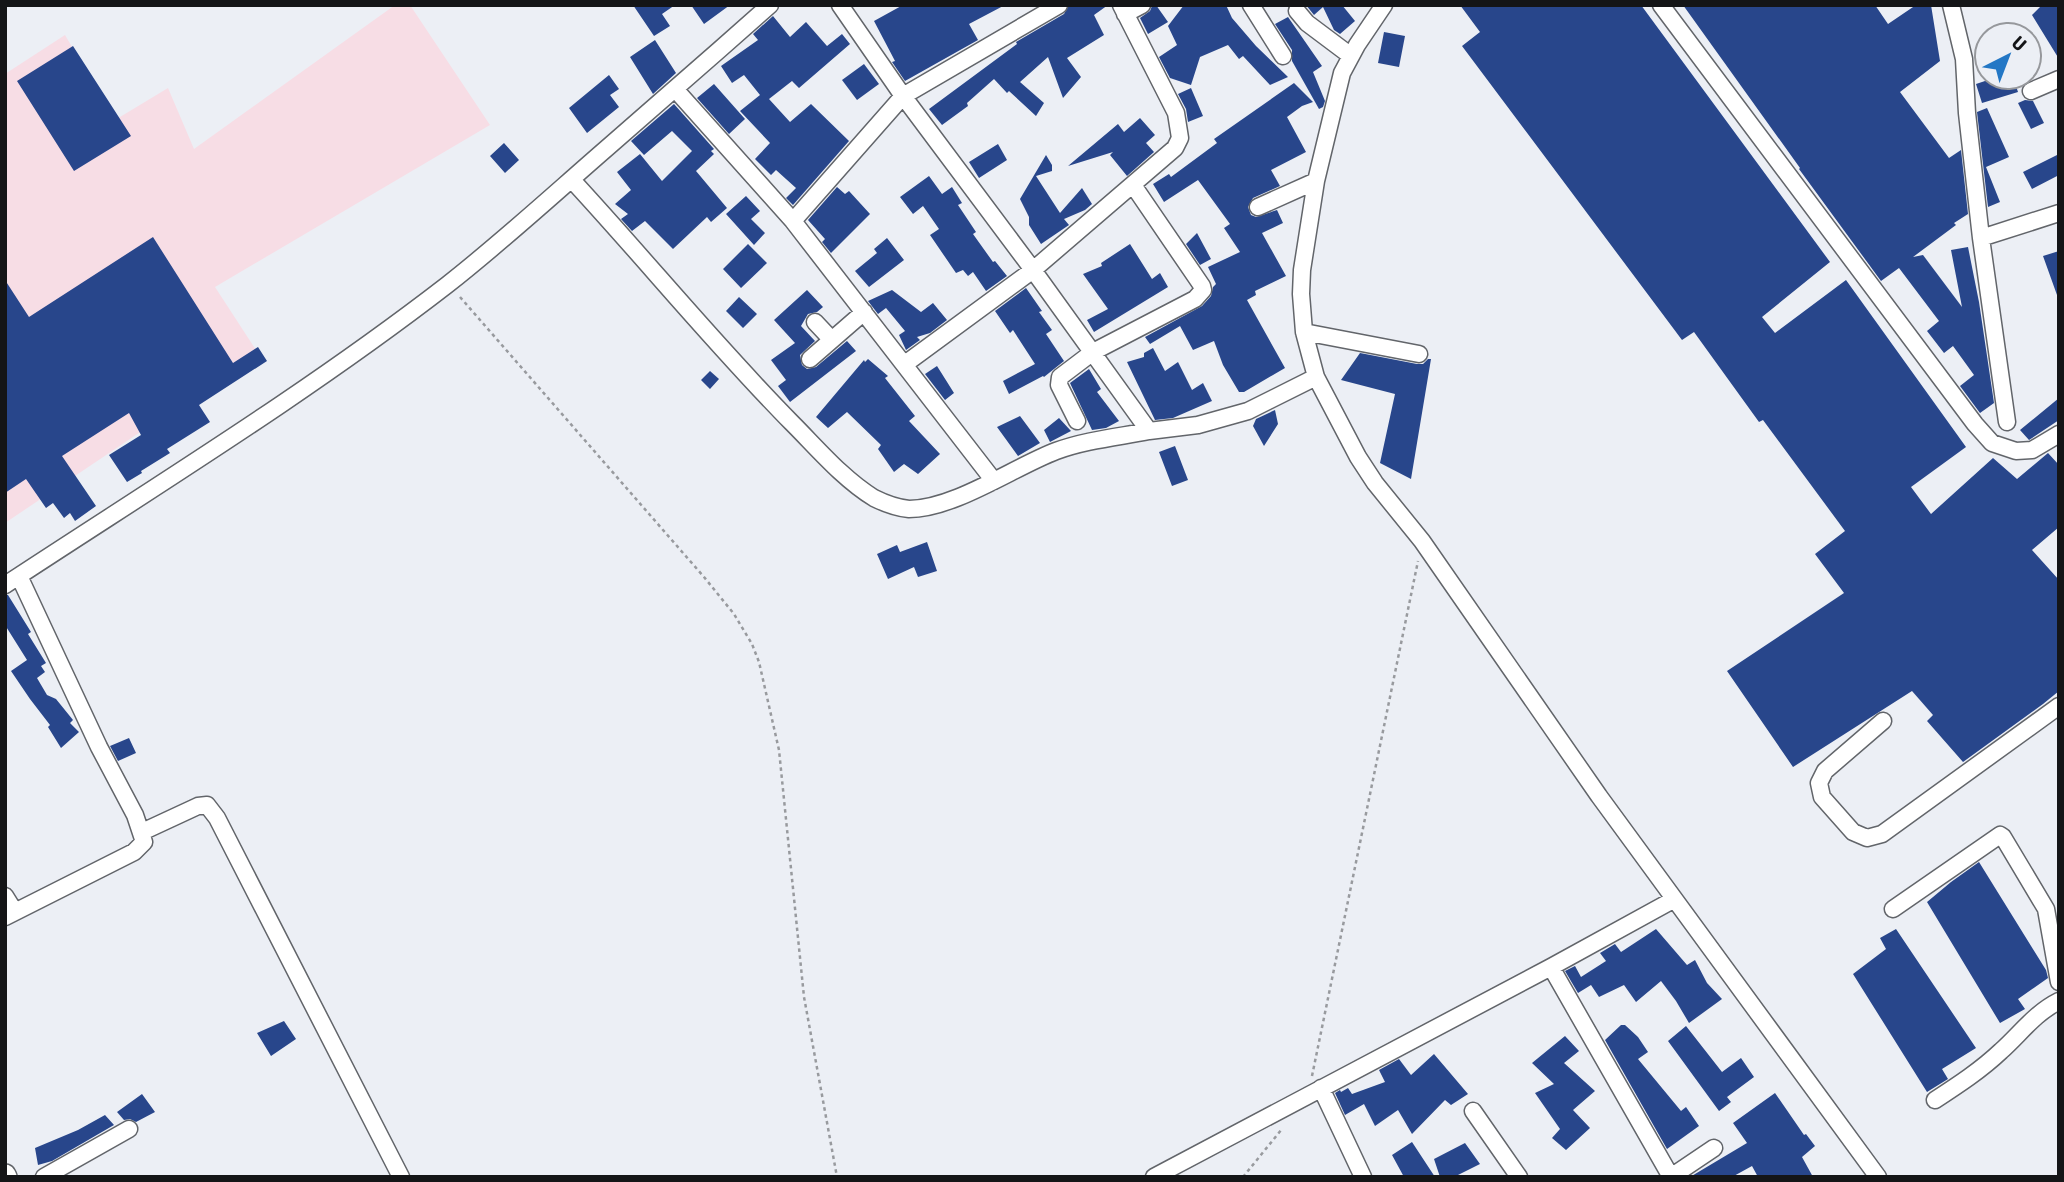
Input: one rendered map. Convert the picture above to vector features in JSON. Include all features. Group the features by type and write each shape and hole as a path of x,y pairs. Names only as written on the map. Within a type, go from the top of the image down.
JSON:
{"street":[{"path":"5,896 10,915 134,852 144,842 142,832 12,581 317,381 449,284 771,5"},
{"path":"840,5 903,96 1149,431"},
{"path":"793,221 903,96 1059,5"},
{"path":"905,364 1033,270 1175,148 1180,138 1179,125 1170,99 1123,9 1142,5"},
{"path":"1251,5 1283,56"},
{"path":"1384,5 1342,74 1316,181 1302,270 1304,332 1316,377 1369,474 1422,541 1673,900 1878,1177"},
{"path":"1661,5 1975,424 1992,443 2016,451 2032,450 2059,434"},
{"path":"1957,7 1981,238 2007,422"},
{"path":"1297,11 1307,23 1352,56"},
{"path":"675,89 793,221 994,481"},
{"path":"572,180 766,396 843,473 874,497 892,505 909,509 931,506 994,481 1059,450 1102,439 1198,425 1248,411 1316,377"},
{"path":"1258,207 1316,181"},
{"path":"1077,421 1058,382 1060,377 1093,352 1195,299 1203,290 1133,185"},
{"path":"1981,238 2059,213"},
{"path":"810,359 864,312"},
{"path":"815,322 831,339"},
{"path":"1304,332 1419,354"},
{"path":"1883,722 1825,771 1819,783 1822,797 1853,832 1867,838 1882,834 2058,708"},
{"path":"142,832 198,806 210,807 401,1177"},
{"path":"1893,909 2000,835 2046,909 2059,982"},
{"path":"1154,1177 1673,900"},
{"path":"1551,967 1671,1177 1714,1148"},
{"path":"1935,1100 1961,1084 2016,1037 2032,1019 2059,1001"},
{"path":"1315,1092 1363,1177"},
{"path":"1473,1111 1519,1177"},
{"path":"44,1177 129,1129"}],"path":[{"path":"449,284 704,577 734,614 752,643 759,662 779,750 804,997 837,1177"},
{"path":"1315,1092 1422,541"},
{"path":"1243,1177 1284,1126"}],"shaded area":[{"path":"395,5 410,5 490,125 215,287 258,353 5,523 5,74 65,35 115,120 168,88 194,149"}],"building":[{"path":"633,5 675,5 662,14 670,26 654,36"},
{"path":"691,5 730,5 704,24"},
{"path":"903,5 1005,5 969,24 978,40 905,81 892,62 895,61 874,21"},
{"path":"1069,5 1108,5 1094,15 1104,35 1067,58 1081,77 1063,98 1048,57 1020,82 1044,103 1036,116 994,79 967,103 968,106 942,125 929,109 1017,44 1016,42 1064,14"},
{"path":"1156,5 1168,22 1148,34 1140,18"},
{"path":"1184,5 1226,5 1232,18 1256,46 1288,77 1270,85 1243,56 1239,59 1228,45 1200,57 1191,85 1170,78 1159,57 1177,45 1168,26"},
{"path":"1306,5 1342,5 1355,21 1340,34 1334,30 1323,7 1314,15"},
{"path":"1460,5 1641,5 1830,262 1762,317 1775,333 1846,280 1966,447 1911,487 1931,514 1993,458 2017,479 2048,453 2059,465 2059,527 2032,550 2059,580 2059,691 1963,762 1927,721 1933,715 1912,691 1793,767 1727,671 1844,593 1815,554 1845,531 1763,420 1759,422 1694,332 1682,340 1462,46 1480,32"},
{"path":"1683,5 1875,5 1888,24 1916,5 1931,5 1940,61 1900,92 1949,158 1961,150 1968,214 1913,257 1923,255 1962,307 1951,250 1968,247 1994,403 1980,413 1960,386 1974,375 1953,346 1944,353 1927,331 1939,321 1899,268 1881,281"},
{"path":"2042,5 2059,5 2059,59 2043,33 2043,21 2036,21 2032,15"},
{"path":"773,16 790,37 806,22 827,46 842,34 850,44 799,88 792,81 769,99 790,122 811,104 849,141 793,205 786,198 796,188 776,170 771,175 755,159 770,143 740,111 760,95 744,75 732,83 721,66 758,40 753,34"},
{"path":"1288,17 1322,66 1313,72 1325,101 1319,109 1292,61 1292,50 1275,24"},
{"path":"1384,32 1405,36 1399,67 1378,63"},
{"path":"655,40 676,73 653,94 630,57"},
{"path":"73,46 131,136 74,171 17,81"},
{"path":"864,64 879,84 857,100 842,80"},
{"path":"609,75 619,89 610,95 619,107 587,133 569,108"},
{"path":"1294,83 1313,102 1287,117 1306,152 1271,170 1280,186 1253,198 1248,207 1251,215 1256,217 1277,210 1283,223 1262,233 1286,276 1255,291 1256,295 1247,300 1285,368 1244,392 1239,392 1223,365 1214,341 1193,350 1180,326 1150,344 1145,337 1202,306 1211,296 1216,284 1208,267 1240,252 1224,228 1230,224 1198,180 1164,202 1153,184 1169,174 1171,177 1217,143 1214,139"},
{"path":"714,84 745,119 729,134 697,98"},
{"path":"1191,88 1203,116 1188,122 1186,109 1178,94"},
{"path":"1978,91 2018,92 1982,103"},
{"path":"2033,101 2044,123 2031,129 2018,103"},
{"path":"674,104 714,149 711,151 714,154 696,171 727,208 711,222 707,217 673,249 645,221 632,231 621,219 628,214 615,204 631,190 617,172 640,154 662,181 692,151 672,131 644,155 631,141"},
{"path":"1987,108 2009,157 1986,167 2000,202 1988,207 1977,112"},
{"path":"1140,118 1155,135 1146,143 1154,152 1127,176 1110,155 1113,152 1068,166 1118,124 1124,132"},
{"path":"504,143 519,160 505,173 490,156"},
{"path":"998,144 1007,160 979,178 969,162"},
{"path":"2059,154 2059,175 2032,189 2023,172"},
{"path":"1046,155 1052,165 1052,171 1036,176 1060,213 1082,188 1092,204 1064,219 1069,225 1041,244 1029,225 1029,217 1020,199"},
{"path":"929,176 942,194 952,187 962,203 958,205 976,232 973,234 1007,276 986,291 973,272 968,276 963,270 956,273 930,235 939,229 923,206 913,214 900,197"},
{"path":"837,187 845,194 849,191 870,214 831,253 822,242 825,239 808,220"},
{"path":"746,196 760,211 751,219 765,233 754,245 726,214"},
{"path":"1197,233 1211,259 1200,265 1186,244"},
{"path":"153,237 233,363 258,347 267,361 199,405 210,422 167,449 170,453 127,482 109,455 141,435 129,413 62,456 96,506 75,521 70,513 64,518 53,503 46,508 26,479 5,493 5,280 29,317"},
{"path":"887,238 904,260 869,287 855,271 877,253 874,249"},
{"path":"748,244 767,263 741,288 723,269"},
{"path":"1130,244 1152,279 1160,273 1168,287 1094,332 1087,320 1108,309 1083,274 1102,266 1101,263"},
{"path":"2059,251 2059,295 2057,295 2043,256"},
{"path":"1026,288 1052,330 1046,334 1064,361 1044,377 1009,394 1003,381 1035,364 1013,330 1010,333 995,311"},
{"path":"807,290 823,307 808,314 801,326 815,341 800,355 802,365 807,369 816,367 847,341 856,351 790,402 778,386 786,380 771,360 795,343 774,320"},
{"path":"892,290 921,312 933,303 947,320 930,333 917,337 920,340 906,350 899,335 905,331 886,308 878,314 868,301"},
{"path":"739,297 757,314 743,328 726,311"},
{"path":"1153,348 1165,371 1178,362 1192,390 1203,383 1212,401 1173,418 1155,420 1127,362 1144,357 1144,353"},
{"path":"1360,353 1417,364 1431,359 1411,479 1380,463 1395,394 1341,380"},
{"path":"868,359 888,376 885,378 915,416 909,421 940,454 918,474 904,464 894,472 878,449 881,445 847,412 828,428 816,417 864,360 865,362"},
{"path":"937,366 954,393 945,400 925,374"},
{"path":"1089,369 1101,389 1097,392 1119,421 1106,428 1092,430 1070,383"},
{"path":"710,371 719,379 710,389 701,380"},
{"path":"2059,398 2059,420 2029,440 2020,430"},
{"path":"1275,410 1278,424 1264,446 1253,426 1256,419"},
{"path":"1020,416 1040,443 1018,456 997,427"},
{"path":"1059,418 1071,431 1050,442 1044,430"},
{"path":"1175,446 1188,480 1172,486 1159,452"},
{"path":"927,542 937,571 918,577 914,567 888,579 877,554 897,545 900,552"},
{"path":"5,595 8,595 31,632 28,634 46,663 41,666 45,672 37,678 47,695 56,699 73,720 70,723 79,732 61,748 48,727 50,725 11,671 27,660 5,625"},
{"path":"129,738 136,753 118,761 110,746"},
{"path":"1979,862 2046,970 2048,978 2018,999 2025,1009 2000,1023 1927,902"},
{"path":"1656,929 1687,965 1695,960 1707,983 1722,999 1689,1023 1661,981 1636,1002 1624,985 1599,997 1591,985 1578,993 1565,971 1575,966 1581,977 1606,961 1600,953 1615,944 1621,952"},
{"path":"1896,929 1976,1048 1942,1069 1948,1079 1927,1092 1853,974 1886,949 1880,938"},
{"path":"284,1021 296,1039 271,1056 257,1033"},
{"path":"1621,1025 1625,1025 1638,1037 1648,1052 1638,1059 1681,1111 1686,1107 1699,1126 1667,1149 1605,1040"},
{"path":"1686,1026 1722,1072 1741,1058 1754,1077 1727,1097 1731,1102 1719,1111 1668,1041"},
{"path":"1565,1036 1579,1051 1564,1063 1595,1091 1573,1110 1590,1128 1566,1150 1552,1138 1560,1129 1535,1093 1554,1084 1532,1063"},
{"path":"1434,1054 1468,1094 1451,1105 1445,1100 1412,1134 1398,1110 1375,1126 1364,1104 1345,1115 1335,1093 1348,1088 1352,1094 1385,1082 1379,1070 1399,1059 1411,1075"},
{"path":"1775,1093 1804,1135 1806,1134 1815,1146 1802,1157 1813,1177 1758,1177 1752,1166 1732,1177 1690,1177 1747,1143 1733,1123"},
{"path":"142,1094 155,1112 136,1122 124,1120 117,1112"},
{"path":"105,1115 114,1125 52,1161 38,1165 35,1148"},
{"path":"1412,1142 1435,1177 1404,1177 1392,1155"},
{"path":"1465,1143 1480,1164 1454,1177 1440,1177 1434,1159"}]}
